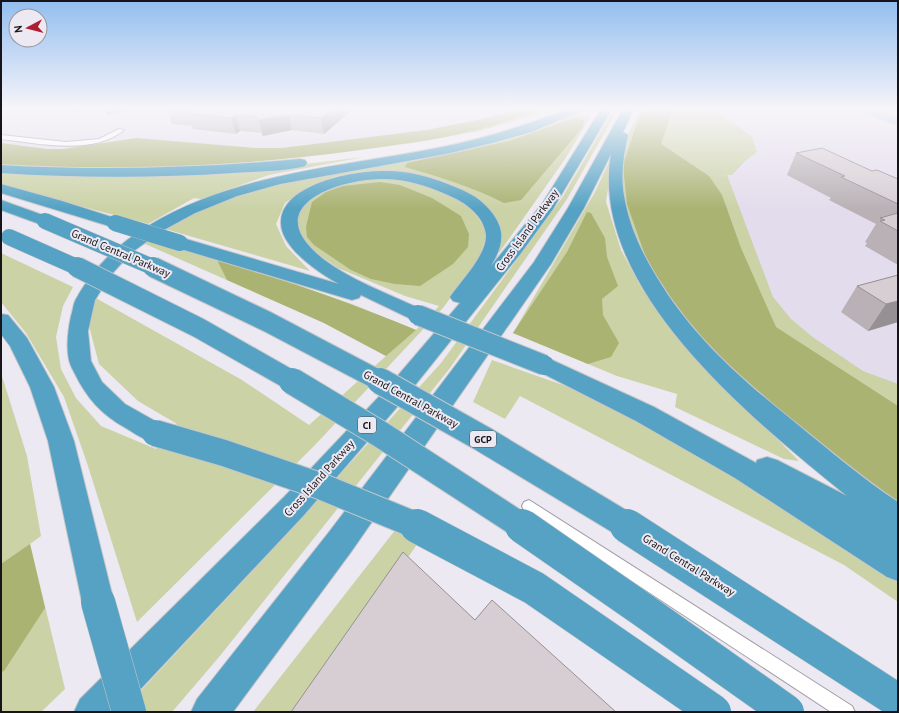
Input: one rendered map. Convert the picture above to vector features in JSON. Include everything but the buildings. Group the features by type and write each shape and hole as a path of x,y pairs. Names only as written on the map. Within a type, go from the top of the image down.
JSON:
{"highway":[{"path":"1,169 86,172 203,171 325,160 442,142"},
{"path":"478,142 446,150 278,180 232,193 190,210 154,229 125,249 103,272 85,300 78,331 80,361 93,387 116,411 155,433 224,453 320,486 426,530 534,588 714,712"},
{"name":"Cross Island Parkway","path":"93,712 294,506 396,393 468,308 538,218 586,142"},
{"path":"210,712 349,529 542,264 576,208 612,142"},
{"path":"620,142 617,160 617,202 625,230 637,259 657,292 678,324 712,363 767,414 823,461 886,528 898,566"},
{"path":"330,280 293,239 288,221 294,206 307,194 328,184 349,178 373,175 396,175 421,180 462,195 479,206 490,221 494,236 491,250 396,393"},
{"path":"1,188 180,243 330,280 544,366 645,414 745,470 886,528"},
{"name":"Grand Central Parkway","path":"1,206 45,221 160,269 229,302 327,353 493,444 740,597 898,701"},
{"path":"5,235 66,261 192,324 272,368 361,421 562,553 720,663 787,712"},
{"path":"1,320 19,343 42,387 60,441 98,602 129,712"}],"lane":[{"path":"50,142 66,144 86,142"},
{"path":"529,506 846,712"}],"shaded area":[{"path":"1,142 347,142 276,151 64,153 1,146"},
{"path":"674,142 898,142 898,449 773,348"}],"green space":[{"path":"108,142 188,142 257,148 282,148 328,142 415,142 315,156 225,164 136,168 1,165 1,143 47,149 63,149"},
{"path":"473,142 575,142 499,253 497,249 500,225 489,210 467,192 443,181 407,173 372,173 337,176 309,186 285,203 276,224 286,246 310,271 165,229 169,224 204,208 271,185 424,156"},
{"path":"503,142 570,142 521,200 504,203 468,187 405,167 407,163"},
{"path":"595,142 599,142 567,199 450,368 219,657 172,712 121,712 258,565 441,363 562,198"},
{"path":"626,142 754,142 757,152 745,161 732,175 727,175 773,297 791,319 814,338 863,371 898,384 898,502 653,278 623,209 620,164"},
{"path":"631,142 662,142 661,144 709,176 722,195 741,248 776,327 898,406 898,502 812,441 705,346 653,278 627,204 623,165"},
{"path":"364,157 269,175 201,199 194,198 148,224 1,185 1,171 287,166"},
{"path":"609,162 612,162 606,202 621,250 642,289 692,353 799,461 784,459 675,407 677,394 617,376 513,333 595,192"},
{"path":"371,178 405,180 441,190 472,208 487,232 480,257 443,308 315,445 137,622 88,466 64,397 26,333 1,302 1,253 73,287 63,306 56,337 61,369 76,398 101,426 156,449 177,424 138,401 99,364 89,326 94,297 242,380 309,425 386,356 324,323 143,243 148,239 263,273 352,304 416,330 439,306 405,296 338,268 305,245 294,224 304,201 331,185"},
{"path":"380,182 400,185 432,198 461,216 469,234 468,247 453,264 420,286 395,284 371,279 351,270 314,245 307,237 306,227 312,202 326,192 343,186"},
{"path":"587,212 591,213 605,238 607,257 618,286 602,299 603,315 619,343 611,357 588,364 513,333 567,252"},
{"path":"217,260 318,292 416,330 386,356 324,323 227,280"},
{"path":"492,360 597,397 696,451 898,582 898,602 844,565 520,396 505,419 473,402"},
{"path":"1,373 27,456 41,536 30,544 65,689 41,712 1,712"},
{"path":"396,529 420,540 302,712 253,712"},
{"path":"30,544 45,608 4,671 1,672 1,564"}]}
